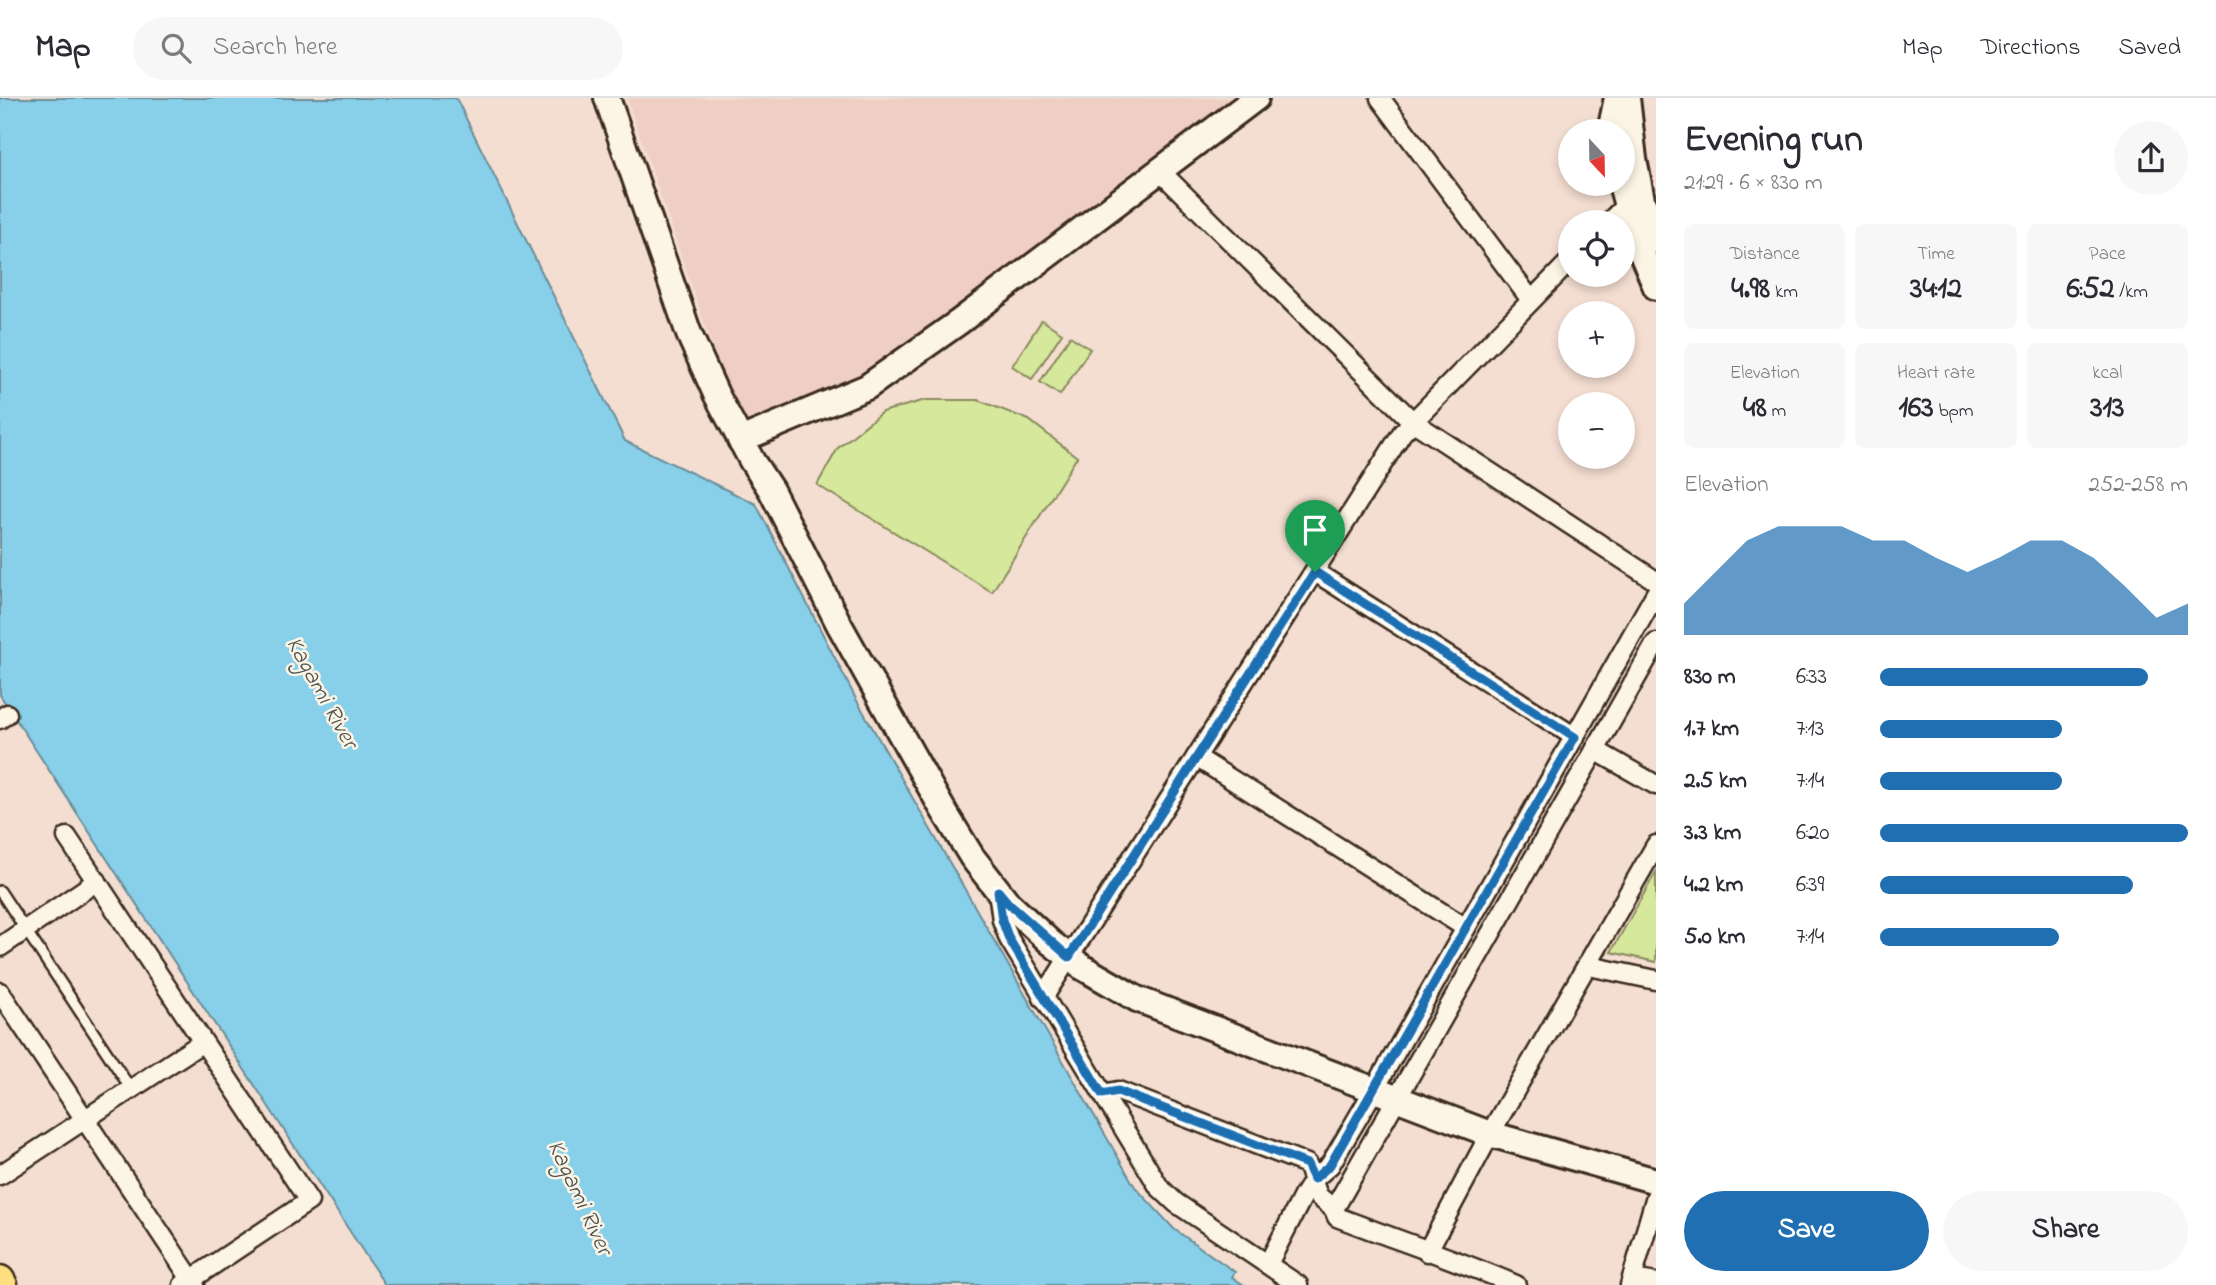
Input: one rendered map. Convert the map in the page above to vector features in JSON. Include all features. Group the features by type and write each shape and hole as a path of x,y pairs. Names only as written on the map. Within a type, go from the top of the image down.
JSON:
{"main road":[{"path":"0,1280 3,1285"}],"street":[{"path":"607,98 689,334 740,440 771,490 840,625 942,807 972,857 1008,903 1069,957 1136,999 1490,1134 1656,1181"},
{"path":"740,440 867,387 959,322 1256,98"},
{"path":"1380,98 1531,300"},
{"path":"1613,119 1617,98"},
{"path":"1627,98 1634,159 1624,203 1656,287"},
{"path":"1159,170 1412,421 1656,581"},
{"path":"1624,203 1656,240"},
{"path":"1043,998 1412,421 1558,273"},
{"path":"1315,572 1575,737"},
{"path":"1334,1209 1385,1094 1466,928 1656,593"},
{"path":"1268,1264 1314,1179 1330,1165 1385,1094 1595,750 1656,643"},
{"path":"1595,750 1656,785"},
{"path":"1196,757 1466,928"},
{"path":"0,992 190,1283 309,1201 67,837"},
{"path":"1427,1252 1490,1134 1656,845"},
{"path":"0,947 97,881"},
{"path":"998,891 1002,920 1009,939 1159,1186 1176,1203 1298,1285"},
{"path":"1589,965 1656,979"},
{"path":"0,1175 203,1042"},
{"path":"1102,1094 1118,1091 1307,1164 1318,1196 1334,1209 1337,1217 1427,1252 1473,1266 1516,1285"},
{"path":"1656,1196 1631,1282 1656,1283"}],"lane":[{"path":"0,891 131,1089"}],"shaded area":[{"path":"627,98 1245,98 867,377 754,426 746,422 726,386"}],"green space":[{"path":"1042,320 1062,333 1032,379 1012,366"},
{"path":"1070,336 1090,349 1060,395 1040,382"},
{"path":"926,400 978,400 1029,420 1077,457 992,592 817,485 838,448 882,412"},
{"path":"1656,872 1656,962 1611,952"}],"water":[{"name":"Kagami River","path":"0,98 456,98 625,441 756,504 856,699 1135,1187 1174,1229 1235,1272 1232,1277 1244,1285 385,1285 0,695"}],"waterway":[{"path":"1409,1094 1419,1077"}],"route":[{"path":"1315,572 1575,737 1330,1165 1314,1179 1307,1164 1118,1091 1102,1094 1009,939 1002,920 998,891 1069,957 1315,572"}]}
